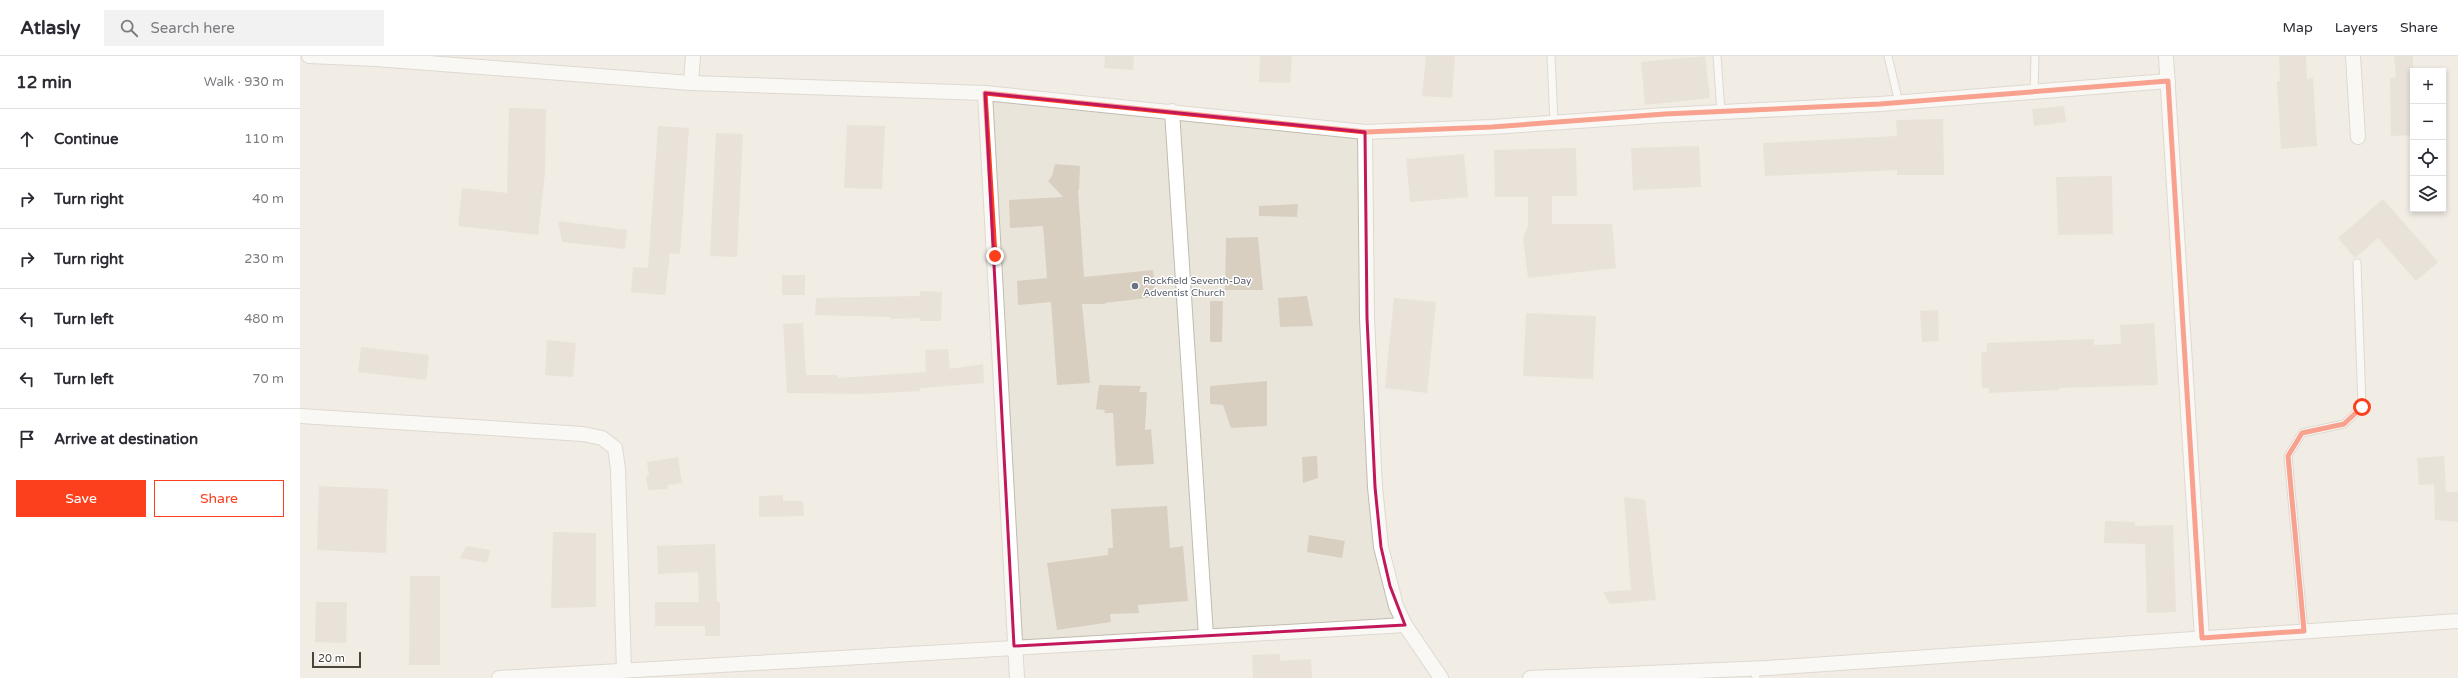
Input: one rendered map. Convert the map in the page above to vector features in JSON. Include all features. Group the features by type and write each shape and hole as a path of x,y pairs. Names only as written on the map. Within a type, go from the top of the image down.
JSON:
{"street":[{"path":"309,56 376,59 691,83 985,93 1366,132 1554,123 1899,102 2168,81"},
{"path":"691,83 693,56"},
{"path":"2166,56 2202,638"},
{"path":"2353,56 2358,137"},
{"path":"985,93 1014,646 1017,678"},
{"path":"1172,111 1206,636"},
{"path":"1366,132 1367,318 1375,487 1381,547 1390,586 1405,625 1440,678"},
{"path":"300,416 583,434 602,438 615,448 618,469 624,670"},
{"path":"1530,678 1755,673 2202,638 2458,621"},
{"path":"499,678 1014,646 1405,625"}],"lane":[{"path":"1551,56 1554,123"},
{"path":"1717,56 1721,112"},
{"path":"1888,56 1899,102"},
{"path":"2034,56 2034,92"},
{"path":"2304,631 2288,456 2302,433 2344,424 2362,407 2357,263"}],"highlighted area":[{"path":"985,93 1365,132 1367,318 1375,487 1381,547 1390,586 1405,625 1014,646"}],"shaded area":[{"path":"300,56 2458,56 2458,678 300,678"}],"building":[{"path":"1105,56 1134,56 1133,70 1104,68"},
{"path":"1260,56 1292,56 1290,83 1259,82"},
{"path":"1426,56 1455,56 1452,98 1422,96"},
{"path":"1705,56 1710,98 1645,105 1641,62"},
{"path":"2279,56 2306,56 2307,79 2313,78 2317,146 2281,149 2277,81 2280,81"},
{"path":"2394,56 2413,56 2413,68 2410,68 2410,135 2391,136 2390,78 2396,77"},
{"path":"2064,106 2066,122 2034,126 2032,109"},
{"path":"509,108 546,109 545,174 538,235 458,226 462,188 507,193"},
{"path":"1943,119 1944,175 1897,175 1897,170 1765,176 1763,143 1897,136 1896,120"},
{"path":"847,125 885,126 882,189 844,188"},
{"path":"658,126 689,128 680,254 670,253 665,295 631,292 633,267 648,268"},
{"path":"716,133 743,134 737,257 710,256"},
{"path":"1699,146 1701,187 1633,190 1631,148"},
{"path":"1576,148 1577,196 1552,196 1552,224 1612,224 1616,268 1528,278 1523,239 1528,226 1528,197 1495,197 1494,150"},
{"path":"1464,154 1468,197 1410,202 1406,159"},
{"path":"1055,164 1080,166 1078,190 1084,277 1153,270 1156,297 1105,304 1082,304 1090,383 1057,385 1051,302 1018,305 1017,281 1047,278 1043,226 1010,228 1009,200 1063,197 1048,181 1052,176"},
{"path":"2112,176 2113,234 2058,235 2056,177"},
{"path":"2383,199 2438,262 2416,281 2378,238 2355,258 2338,238"},
{"path":"1298,204 1297,217 1259,216 1259,206"},
{"path":"558,221 627,230 625,249 562,242"},
{"path":"1258,237 1263,290 1225,290 1226,238"},
{"path":"782,275 805,275 805,295 782,295"},
{"path":"920,291 942,292 941,321 920,321 920,318 890,319 890,317 815,315 816,298 920,296"},
{"path":"1307,296 1313,326 1280,327 1278,298"},
{"path":"1394,298 1436,302 1427,393 1385,388"},
{"path":"1210,301 1223,301 1222,342 1210,342"},
{"path":"1938,310 1939,341 1922,342 1920,311"},
{"path":"1526,313 1596,316 1593,379 1523,376"},
{"path":"803,323 806,375 838,375 838,378 926,372 925,350 948,349 950,369 983,364 984,383 920,388 920,391 863,394 787,393 783,324"},
{"path":"2154,323 2158,385 2059,388 2059,390 1989,393 1989,388 1982,388 1981,353 1987,351 1987,343 2094,339 2094,345 2121,344 2120,325"},
{"path":"547,340 576,343 573,377 545,375"},
{"path":"361,347 429,355 426,380 358,372"},
{"path":"1267,381 1267,426 1231,428 1223,405 1210,404 1210,386"},
{"path":"1099,385 1141,386 1139,392 1147,392 1145,430 1151,429 1154,464 1116,466 1113,413 1104,413 1105,410 1096,409"},
{"path":"1317,456 1318,478 1303,483 1302,457"},
{"path":"2444,456 2446,492 2458,492 2458,522 2435,520 2434,484 2419,485 2417,458"},
{"path":"678,457 682,483 667,485 668,489 648,490 646,476 649,476 647,462"},
{"path":"319,486 388,489 386,553 317,550"},
{"path":"783,495 783,501 803,501 804,516 759,517 759,496"},
{"path":"1624,497 1645,500 1656,600 1610,604 1603,592 1631,590"},
{"path":"1167,506 1170,548 1183,546 1188,601 1138,605 1139,613 1110,614 1111,622 1057,630 1047,563 1108,555 1108,548 1113,548 1111,509"},
{"path":"2105,521 2135,522 2135,526 2173,525 2176,612 2147,613 2145,544 2104,543"},
{"path":"553,532 596,533 596,607 551,608"},
{"path":"1309,535 1345,541 1342,558 1307,552"},
{"path":"715,544 717,602 720,602 720,636 705,636 705,626 655,626 655,602 699,602 698,572 658,574 657,546"},
{"path":"466,546 490,550 487,563 460,558"},
{"path":"410,576 440,576 440,665 409,665"},
{"path":"316,602 347,602 346,643 315,642"},
{"path":"1280,654 1280,661 1311,659 1312,678 1253,678 1252,655"}],"place":[{"name":"Rockfield Seventh-Day Adventist Church","path":"1135,286"}],"route":[{"path":"995,256 985,93 1366,132 1492,127 1665,114 1880,104 2168,81 2202,638 2304,631 2288,456 2302,433 2344,424 2362,407"}]}
